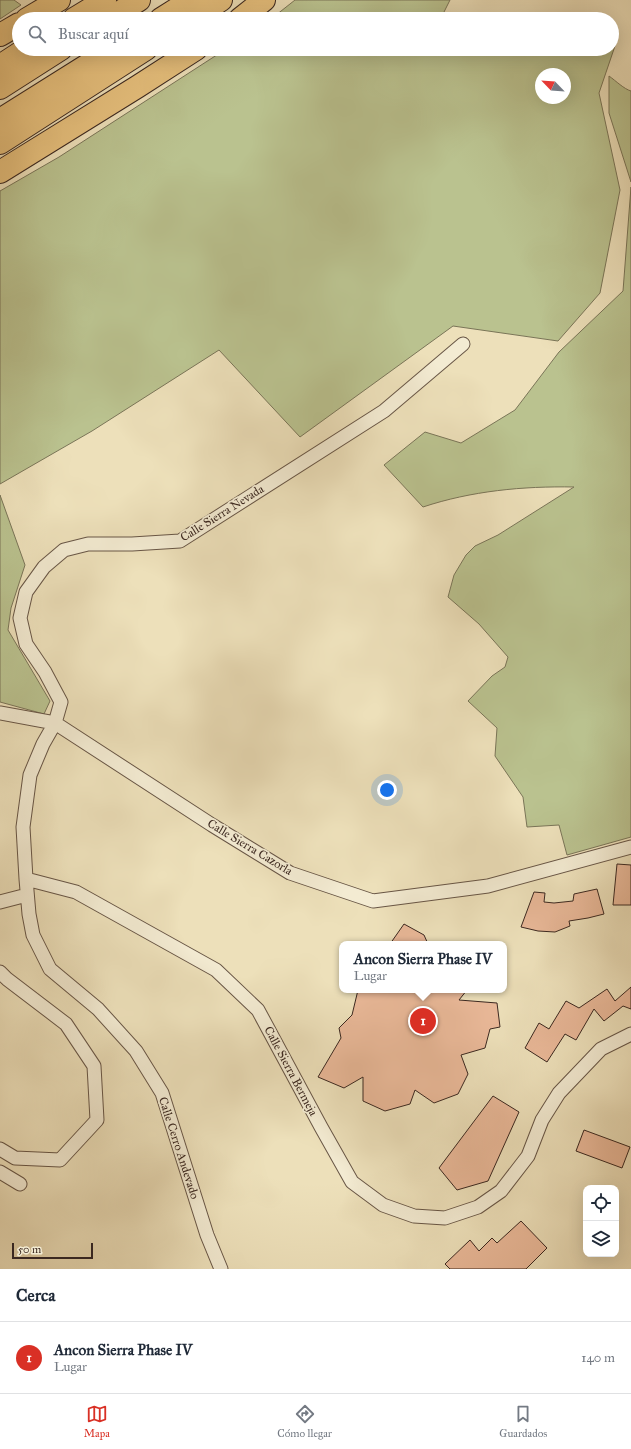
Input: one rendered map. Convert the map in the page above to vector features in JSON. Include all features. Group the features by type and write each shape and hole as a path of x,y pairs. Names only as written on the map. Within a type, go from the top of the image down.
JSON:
{"highway":[{"path":"39,12 59,0"},
{"path":"85,12 105,0"},
{"path":"120,12 139,0"},
{"path":"186,12 235,0"},
{"path":"249,12 264,0"},
{"path":"0,35 12,28"},
{"path":"0,66 15,56"},
{"path":"0,88 50,56"},
{"path":"0,120 102,56"},
{"path":"0,143 135,56"},
{"path":"0,172 185,56"}],"street":[{"name":"Calle Sierra Nevada","path":"55,723 61,702 45,672 26,644 20,618 26,592 44,567 64,550 88,544 132,544 180,541 384,411 463,344"},
{"path":"0,713 55,723 43,744 30,775 23,827 26,879"},
{"name":"Calle Sierra Cazorla","path":"55,723 212,825 290,873 373,901 488,886 631,847"},
{"name":"Calle Cerro Andevado","path":"26,879 29,914 33,935 50,968 98,1009 136,1051 162,1093 207,1235 221,1269"},
{"name":"Calle Sierra Bermeja","path":"26,879 76,892 216,970 258,1010 352,1182 383,1205 414,1216 445,1218 478,1207 500,1191 528,1156 542,1120 559,1093 601,1050 631,1034"},
{"path":"0,902 27,895"},
{"path":"0,972 66,1024 94,1066 97,1120 60,1160 15,1158 0,1149"},
{"path":"0,1172 20,1184"}],"green space":[{"path":"0,0 14,0 21,5 0,19"},
{"path":"295,0 450,0 444,12 280,12"},
{"path":"215,56 612,56 599,93 620,190 600,293 558,341 453,326 300,437 219,350 92,431 0,484 0,191 59,157"},
{"path":"609,76 623,87 631,91 631,182 609,113"},
{"path":"631,187 631,837 567,855 559,825 527,827 523,797 495,756 497,728 468,701 492,676 505,667 508,657 479,624 448,597 454,575 466,555 475,546 498,535 574,487 536,487 478,493 423,507 384,465 425,432 461,443 515,410 559,352 623,291"},
{"path":"0,495 25,565 11,608 8,630 50,701 44,714 0,702"}],"building":[{"path":"617,864 631,865 631,905 613,905"},
{"path":"597,889 604,914 569,921 570,926 555,932 538,931 521,927 534,892 545,893 544,902 554,903 573,901 574,894"},
{"path":"404,924 424,935 427,941 392,941"},
{"path":"631,987 631,1009 623,1006 604,1021 594,1009 576,1040 565,1034 547,1062 525,1048 539,1023 549,1029 566,1001 579,1008 607,989 615,1001"},
{"path":"357,993 465,993 459,1000 497,1003 500,1027 490,1029 485,1048 461,1055 468,1074 458,1094 434,1103 415,1090 410,1104 385,1111 363,1101 363,1077 344,1088 318,1077 341,1038 339,1028 352,1015"},
{"path":"493,1096 519,1112 488,1181 457,1190 439,1168"},
{"path":"584,1130 630,1147 622,1168 576,1151"},
{"path":"521,1221 547,1248 526,1269 450,1269 445,1264 470,1240 479,1251 492,1238 497,1243"}],"place":[{"name":"Ancon Sierra Phase IV","path":"423,1021"}]}
